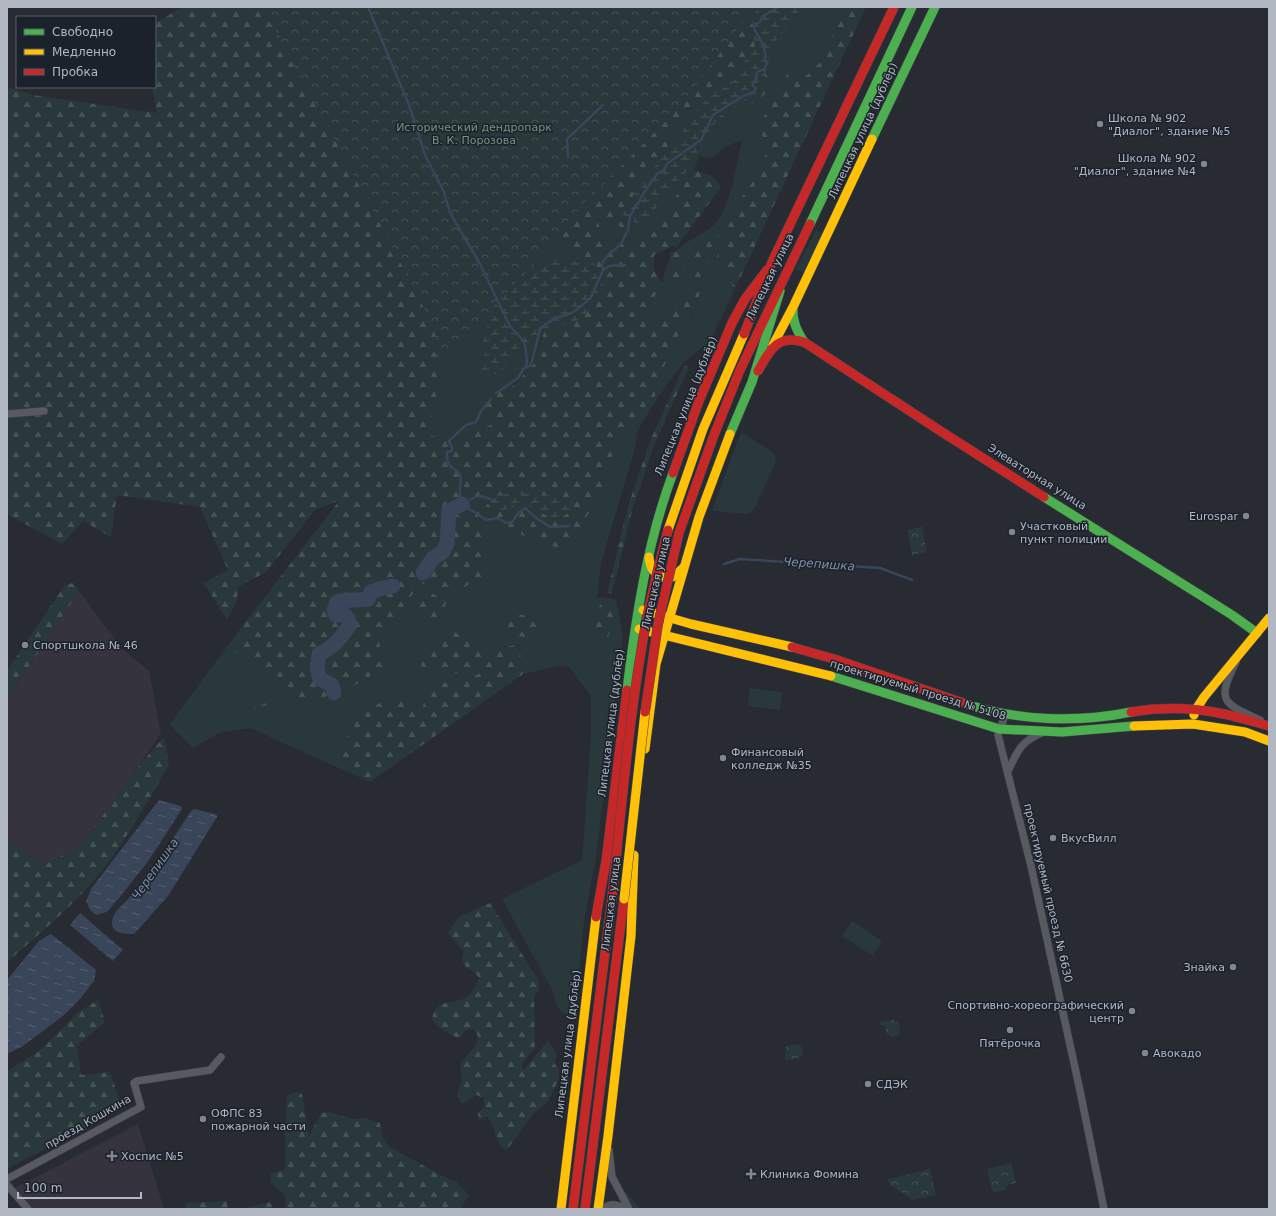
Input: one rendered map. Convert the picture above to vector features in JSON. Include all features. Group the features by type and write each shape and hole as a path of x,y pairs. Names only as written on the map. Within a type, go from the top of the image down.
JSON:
{"main road":[{"name":"Липецкая улица","path":"573,1209 612,897 635,692 642,645 668,530 690,463 771,265 894,7"},
{"name":"Липецкая улица","path":"585,1209 624,899 647,696 654,648 668,580 680,534 719,421 766,311 785,276 912,7"},
{"name":"Липецкая улица (дублёр)","path":"752,382 794,305 935,7"},
{"name":"Липецкая улица (дублёр)","path":"561,1209 596,917 602,891 607,854 635,628 649,550 665,492 699,401 745,299 771,265"},
{"path":"598,1209 631,936 633,909 633,864 645,749 656,664 699,517 723,450 752,382 785,276"},
{"path":"794,305 792,313 795,326 804,342"},
{"path":"770,350 777,344 788,339 796,338 804,342"},
{"name":"Элеваторная улица","path":"804,342 948,436 1232,615 1257,633"},
{"path":"649,550 649,563 651,568 660,577 669,578 675,576 686,564"},
{"name":"проектируемый проезд № 5108","path":"638,609 696,625 786,645 834,659 985,710 1005,715 1042,719 1060,719 1117,715 1144,710 1195,711 1218,713 1269,726"},
{"path":"1193,724 1195,711 1204,697 1269,618"},
{"name":"проектируемый проезд № 5108","path":"635,628 832,676 999,729 1046,732 1095,730 1129,726 1193,724 1245,732 1269,740"},
{"path":"602,891 607,885 616,882 625,883 631,887 632,890"}],"street":[{"path":"7,414 44,411"},
{"path":"1240,653 1226,683 1226,697 1229,704 1236,709 1269,726"},
{"path":"999,729 1005,715"},
{"name":"проектируемый проезд № 6630","path":"999,729 998,735 1030,859 1104,1209"},
{"path":"1008,771 1026,741 1046,732"},
{"name":"проезд Кошкина","path":"7,1179 140,1107 134,1083 137,1081 210,1070 221,1057"},
{"path":"608,1136 610,1170 612,1177 629,1209"},
{"path":"7,1186 28,1209"},
{"path":"602,1209 608,1205 615,1204 629,1209"}],"shaded area":[{"path":"79,591 122,649 149,671 161,734 81,846 44,865 7,841 7,700"},
{"name":"Хоспис №5","path":"138,1124 164,1209 34,1209 15,1188"}],"green space":[{"path":"183,7 802,7 799,11 774,21 761,41 770,81 769,91 756,101 731,115 716,128 704,125 701,108 688,107 677,126 655,176 630,216 628,230 597,216 605,253 620,243 630,239 648,237 694,170 712,176 721,187 676,248 672,246 654,255 654,271 657,277 664,283 644,311 653,318 660,316 666,318 668,322 671,315 672,316 671,313 678,298 685,291 700,285 702,288 688,320 683,322 676,318 683,324 655,387 655,401 632,429 620,432 601,492 567,551 524,536 486,515 486,574 455,593 421,583 379,641 384,668 340,694 298,701 235,652 240,629 339,501 315,510 266,572 238,587 237,600 227,620 204,583 228,570 200,507 117,495 111,537 83,521 62,544 7,514 7,87 33,95 157,113 152,88 156,88 156,22","holes":["545,226 583,269 545,329 534,364 506,393 490,389 481,400 493,424 452,441 428,435 438,387 435,330"]},
{"name":"Исторический дендропарк В. К. Порозова","path":"263,7 754,7 692,91 669,118 565,223 544,252 538,255 532,268 527,271 437,367 435,330 396,254"},
{"path":"759,7 802,7 772,47 770,66 757,93 718,118 684,175 642,226 621,214 657,163 678,139 690,119 711,94 722,89 736,79 742,64 755,49 752,16"},
{"path":"802,7 846,7 820,62 757,129 768,142 771,155 748,201 731,219 721,249 734,291 710,342 685,361 658,397 638,430 634,452 601,563 597,597 616,599 623,637 596,857 584,922 574,1022 558,1008 552,990 502,899 582,860 591,735 591,696 569,667 559,666 523,674 519,644 499,649 480,673 464,682 437,683 427,690 422,710 350,734 343,762 370,782 250,728 219,733 193,748 169,725 240,629 235,652 379,641 421,583 455,593 486,515 524,536 601,492 620,432 654,401 655,387 682,325 670,330 660,316 653,318 644,311 664,283 664,272 672,256 679,248 707,230 720,217 724,210 730,191 742,140 725,147 712,158 699,156 694,170 648,237 629,239 605,254 597,215 628,229 630,216 655,176 677,126 688,107 701,108 716,128 731,115 756,101 761,41 774,21 799,11","holes":["698,297 692,315 683,322 671,313 673,308"]},
{"path":"846,7 866,7 734,291 721,249 731,218 748,201 771,155 768,142 757,129 788,73 806,76 820,62"},
{"path":"767,152 770,155 747,200 742,197"},
{"path":"816,230 824,234 804,273 796,269"},
{"path":"713,232 721,239 717,245 719,249 718,264 695,260 692,246 707,240"},
{"path":"552,234 583,269 545,329 534,364 505,393 490,389 493,424 452,441 428,435 438,387 435,330"},
{"path":"670,252 678,252 686,269 686,284 670,286"},
{"path":"544,259 593,262 607,278 583,318 545,331 540,340 523,351 510,353 501,375 481,371 485,353 483,340 491,315 478,281 493,267 528,277"},
{"path":"690,268 707,268 705,274 693,281 688,280"},
{"path":"684,366 689,367 655,443 633,507 612,593 607,593 628,506 650,441"},
{"path":"741,432 771,451 775,455 776,462 754,509 748,514 714,511 712,510"},
{"path":"512,493 559,496 574,503 573,509 560,519 536,512 528,503 516,505 497,513 485,501 496,496"},
{"path":"922,527 927,552 912,555 907,530"},
{"path":"73,583 79,591 7,700 7,671 65,585"},
{"path":"422,587 447,602 431,629 410,608"},
{"path":"603,602 612,608 614,623 607,639 595,635 594,622 596,613 597,609"},
{"path":"517,614 540,618 540,626 528,637 505,635 504,620"},
{"path":"455,632 485,646 484,657 465,672 451,672 433,664 429,672 422,671 420,654"},
{"path":"519,644 523,674 370,782 343,762 335,751 350,734 350,713 396,698 422,710 427,690 437,683 464,681 480,673 499,649"},
{"path":"750,688 782,692 780,710 748,706"},
{"path":"256,699 267,704 268,710 259,711 249,706 249,702"},
{"path":"164,737 169,765 122,844 88,887 49,926 7,962 7,841 44,865 81,846 136,769"},
{"path":"490,903 539,981 539,990 534,996 535,1048 522,1064 523,1071 548,1040 557,1055 554,1063 559,1069 559,1079 547,1103 534,1113 506,1151 497,1139 492,1124 487,1116 479,1121 478,1113 484,1107 484,1098 476,1095 462,1104 458,1095 458,1090 462,1082 460,1064 476,1045 478,1036 473,1028 465,1031 459,1038 444,1031 437,1026 432,1019 434,1012 441,1005 468,997 476,986 479,977 466,967 462,960 464,952 448,933 459,917"},
{"path":"852,921 882,941 873,956 842,936"},
{"path":"98,1000 105,1022 77,1046 81,1075 110,1072 122,1108 7,1169 7,1073 9,1070 42,1049 77,1013"},
{"path":"893,1020 898,1022 900,1029 899,1035 892,1037 886,1033 884,1026 879,1024 882,1021"},
{"path":"796,1044 801,1046 803,1053 800,1058 785,1061 786,1046"},
{"path":"295,1092 302,1094 309,1137 321,1113 329,1112 353,1119 365,1118 380,1123 383,1138 390,1147 444,1177 457,1182 469,1195 460,1209 286,1209 285,1195 271,1183 270,1173 285,1170 287,1096"},
{"path":"1011,1163 1016,1183 1008,1185 1005,1190 993,1193 987,1169"},
{"path":"930,1169 936,1195 913,1200 889,1184 888,1179"},
{"path":"620,1187 641,1209 635,1209 625,1197"},
{"path":"227,1201 228,1209 184,1209 187,1203"},
{"path":"270,1202 273,1209 241,1209"}],"water":[{"path":"329,683 332,685 334,693 327,695 325,688"},
{"path":"159,800 181,806 182,809 149,860 119,898 107,912 96,915 90,910 86,901 91,889"},
{"path":"194,809 215,814 217,817 168,896 134,934 120,933 113,927 113,916 146,878 191,811"},
{"path":"80,913 123,950 113,961 70,925"},
{"path":"51,934 96,970 94,981 79,1000 63,1016 23,1046 7,1054 7,980 39,941"}],"waterway":[{"path":"368,7 409,105 425,155 444,192 450,213 479,262 510,326 522,339 525,345 527,361 526,366"},
{"path":"496,393 518,378 524,368 531,365 540,329 553,319 572,313 590,299 603,270 602,263 608,255 621,244 628,230 630,216 658,173 663,171 668,163 701,140 713,115 743,96 754,92 756,88 753,86 753,82 756,80 756,75 758,71 764,70 767,63 765,59 764,47 754,29 756,24 760,22 763,16 779,7"},
{"path":"568,157 567,139 603,105"},
{"path":"603,270 609,266 625,265"},
{"name":"Черепишка","path":"491,399 481,411 476,422 466,425 449,441 452,451 447,452 448,463 461,478 460,492 462,504 486,520 498,518 506,523 512,522 519,512 526,508 534,516 550,527 569,526"},
{"path":"465,506 471,499 478,496 486,497 494,501"},
{"name":"Черепишка","path":"423,573 433,558 443,552 447,543 449,511 462,504"},
{"name":"Черепишка","path":"724,564 740,559 880,568 912,580"},
{"name":"Черепишка","path":"334,693 332,685 320,679 317,668 319,654 333,645 350,625 345,615 336,615 334,610 337,602 368,599 371,592 393,586"}],"traffic: fast":[{"path":"810,224 912,7"},
{"path":"872,139 935,7"},
{"path":"730,434 752,382 780,291"},
{"path":"793,308 793,317 799,334 804,342"},
{"path":"627,690 634,635 649,553 673,473"},
{"path":"1044,497 1232,615 1257,633"},
{"path":"831,676 999,729 1062,732 1134,726"},
{"path":"966,704 986,710 1027,717 1069,719 1090,718 1131,712"}],"traffic: slow":[{"path":"773,345 794,305 872,139"},
{"path":"668,530 703,429 744,334"},
{"path":"645,749 656,664 699,517 730,434"},
{"path":"649,557 652,569 656,574 662,577 673,577 683,568"},
{"path":"643,610 691,624 792,647"},
{"path":"1194,715 1204,697 1269,618"},
{"path":"639,629 831,676"},
{"path":"624,899 645,712"},
{"path":"1134,726 1193,724 1245,732 1269,741"},
{"path":"598,1209 631,936 634,855"},
{"path":"561,1209 596,917"}],"traffic: jam":[{"path":"744,334 772,262 894,7"},
{"path":"679,533 714,435 740,370 810,224"},
{"path":"673,473 699,401 732,323 745,299 767,270"},
{"path":"758,371 766,356 781,342 787,340 804,342 1044,497"},
{"path":"612,897 625,771 644,631 668,530"},
{"path":"645,712 658,624 679,533"},
{"path":"792,647 834,659 966,704"},
{"path":"596,917 606,861 627,690"},
{"path":"1131,712 1166,709 1201,710 1230,715 1269,726"},
{"path":"573,1209 612,897"},
{"path":"585,1209 624,899"}],"place":[{"name":"Школа № 902 \"Диалог\", здание №5","path":"1100,124"},
{"name":"Школа № 902 \"Диалог\", здание №4","path":"1204,164"},
{"name":"Eurospar","path":"1246,516"},
{"name":"Участковый пункт полиции","path":"1012,532"},
{"name":"Спортшкола № 46","path":"25,645"},
{"name":"Финансовый колледж №35","path":"723,758"},
{"name":"ВкусВилл","path":"1053,838"},
{"name":"Знайка","path":"1233,967"},
{"name":"Спортивно-хореографический центр","path":"1132,1011"},
{"name":"Пятёрочка","path":"1010,1030"},
{"name":"Авокадо","path":"1145,1053"},
{"name":"СДЭК","path":"868,1084"},
{"name":"ОФПС 83 пожарной части","path":"203,1119"},
{"name":"Хоспис №5","path":"112,1156"},
{"name":"Клиника Фомина","path":"751,1174"}]}
